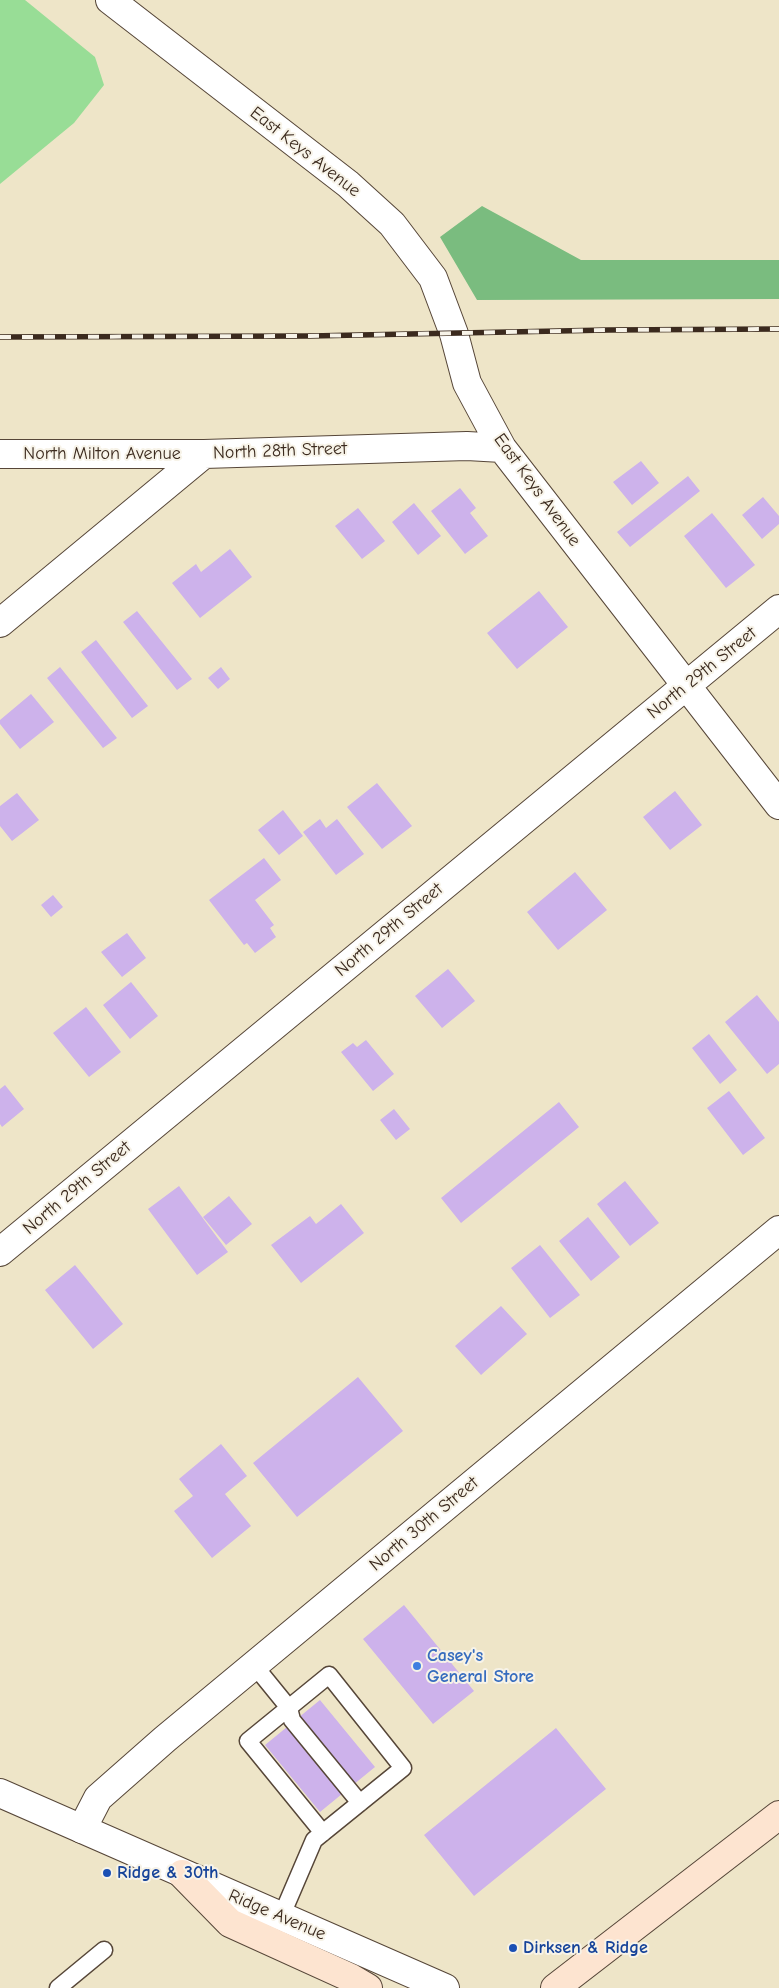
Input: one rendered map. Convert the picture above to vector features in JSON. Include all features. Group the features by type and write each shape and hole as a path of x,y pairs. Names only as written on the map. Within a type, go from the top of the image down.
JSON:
{"main road":[{"path":"555,1988 779,1815"},
{"path":"182,1874 230,1923 351,1978 368,1988"}],"street":[{"name":"East Keys Avenue","path":"110,0 348,184 392,224 434,278 454,334 467,383 502,448 779,805"},
{"name":"North 28th Street","path":"0,623 204,454 467,446 502,448"},
{"name":"North Milton Avenue","path":"0,454 204,454"},
{"name":"North 29th Street","path":"0,1252 779,609"},
{"name":"North 30th Street","path":"82,1829 98,1798 165,1738 779,1230"},
{"name":"Ridge Avenue","path":"0,1793 445,1988"}],"lane":[{"path":"254,1665 289,1708 292,1720 360,1803"},
{"path":"281,1917 314,1840 323,1833 403,1768 329,1675 248,1741 323,1833"},
{"path":"58,1988 104,1950"}],"green space":[{"path":"0,0 25,0 95,57 104,85 74,123 0,184"},
{"path":"482,206 581,260 779,260 779,299 477,300 440,237"}],"building":[{"path":"641,461 659,483 632,505 613,482"},
{"path":"688,476 700,491 630,547 617,532"},
{"path":"460,488 476,508 470,513 488,536 465,554 431,511"},
{"path":"763,497 779,516 779,524 762,539 742,515"},
{"path":"414,503 441,536 418,555 392,522"},
{"path":"358,508 385,541 362,559 335,526"},
{"path":"712,513 755,565 726,588 684,536"},
{"path":"230,549 252,577 200,618 172,583 196,564 201,572"},
{"path":"539,591 568,627 517,669 487,633"},
{"path":"137,611 192,679 177,690 123,622"},
{"path":"96,640 148,706 132,718 81,652"},
{"path":"60,667 117,738 103,748 47,678"},
{"path":"221,667 230,679 218,689 208,678"},
{"path":"31,694 54,722 20,749 0,724 0,720"},
{"path":"377,783 412,826 382,849 347,807"},
{"path":"675,791 702,825 670,850 643,817"},
{"path":"17,793 39,820 12,841 0,826 0,806"},
{"path":"283,810 303,836 279,855 258,830"},
{"path":"320,819 326,828 337,819 364,854 336,875 303,832"},
{"path":"264,858 281,880 255,900 274,925 270,928 276,937 255,953 247,943 244,945 209,900"},
{"path":"575,872 607,910 558,950 527,912"},
{"path":"53,895 63,907 51,917 41,905"},
{"path":"127,933 146,958 122,977 101,952"},
{"path":"448,969 475,1001 442,1028 415,996"},
{"path":"131,982 158,1016 130,1039 103,1005"},
{"path":"757,995 779,1022 779,1064 767,1074 725,1022"},
{"path":"86,1007 121,1052 89,1077 53,1033"},
{"path":"709,1034 737,1070 720,1084 692,1048"},
{"path":"366,1040 394,1074 373,1091 341,1052 353,1043 357,1047"},
{"path":"5,1085 24,1109 2,1127 0,1124 0,1089"},
{"path":"729,1091 765,1138 743,1155 707,1108"},
{"path":"559,1102 579,1127 461,1223 441,1198"},
{"path":"394,1109 410,1129 396,1140 380,1120"},
{"path":"625,1181 659,1223 630,1246 597,1204"},
{"path":"179,1186 228,1252 197,1275 148,1209"},
{"path":"229,1196 252,1224 226,1245 203,1217"},
{"path":"341,1204 364,1233 301,1283 271,1245 310,1216 316,1224"},
{"path":"588,1217 620,1257 591,1281 559,1241"},
{"path":"540,1245 580,1295 550,1318 511,1268"},
{"path":"75,1265 123,1324 93,1349 45,1290"},
{"path":"501,1306 527,1334 481,1375 455,1346"},
{"path":"358,1377 403,1431 297,1517 253,1463"},
{"path":"221,1444 247,1476 225,1494 251,1526 212,1558 174,1511 193,1496 179,1479"},
{"path":"404,1605 474,1691 433,1724 363,1639"},
{"path":"320,1700 375,1767 320,1812 265,1745"},
{"path":"556,1728 606,1789 474,1896 424,1835"}],"railway":[{"path":"0,337 310,336 608,330 779,329"}],"place":[{"name":"Casey's General Store","path":"417,1666"},
{"name":"Ridge & 30th","path":"107,1873"},
{"name":"Dirksen & Ridge","path":"513,1948"}]}
